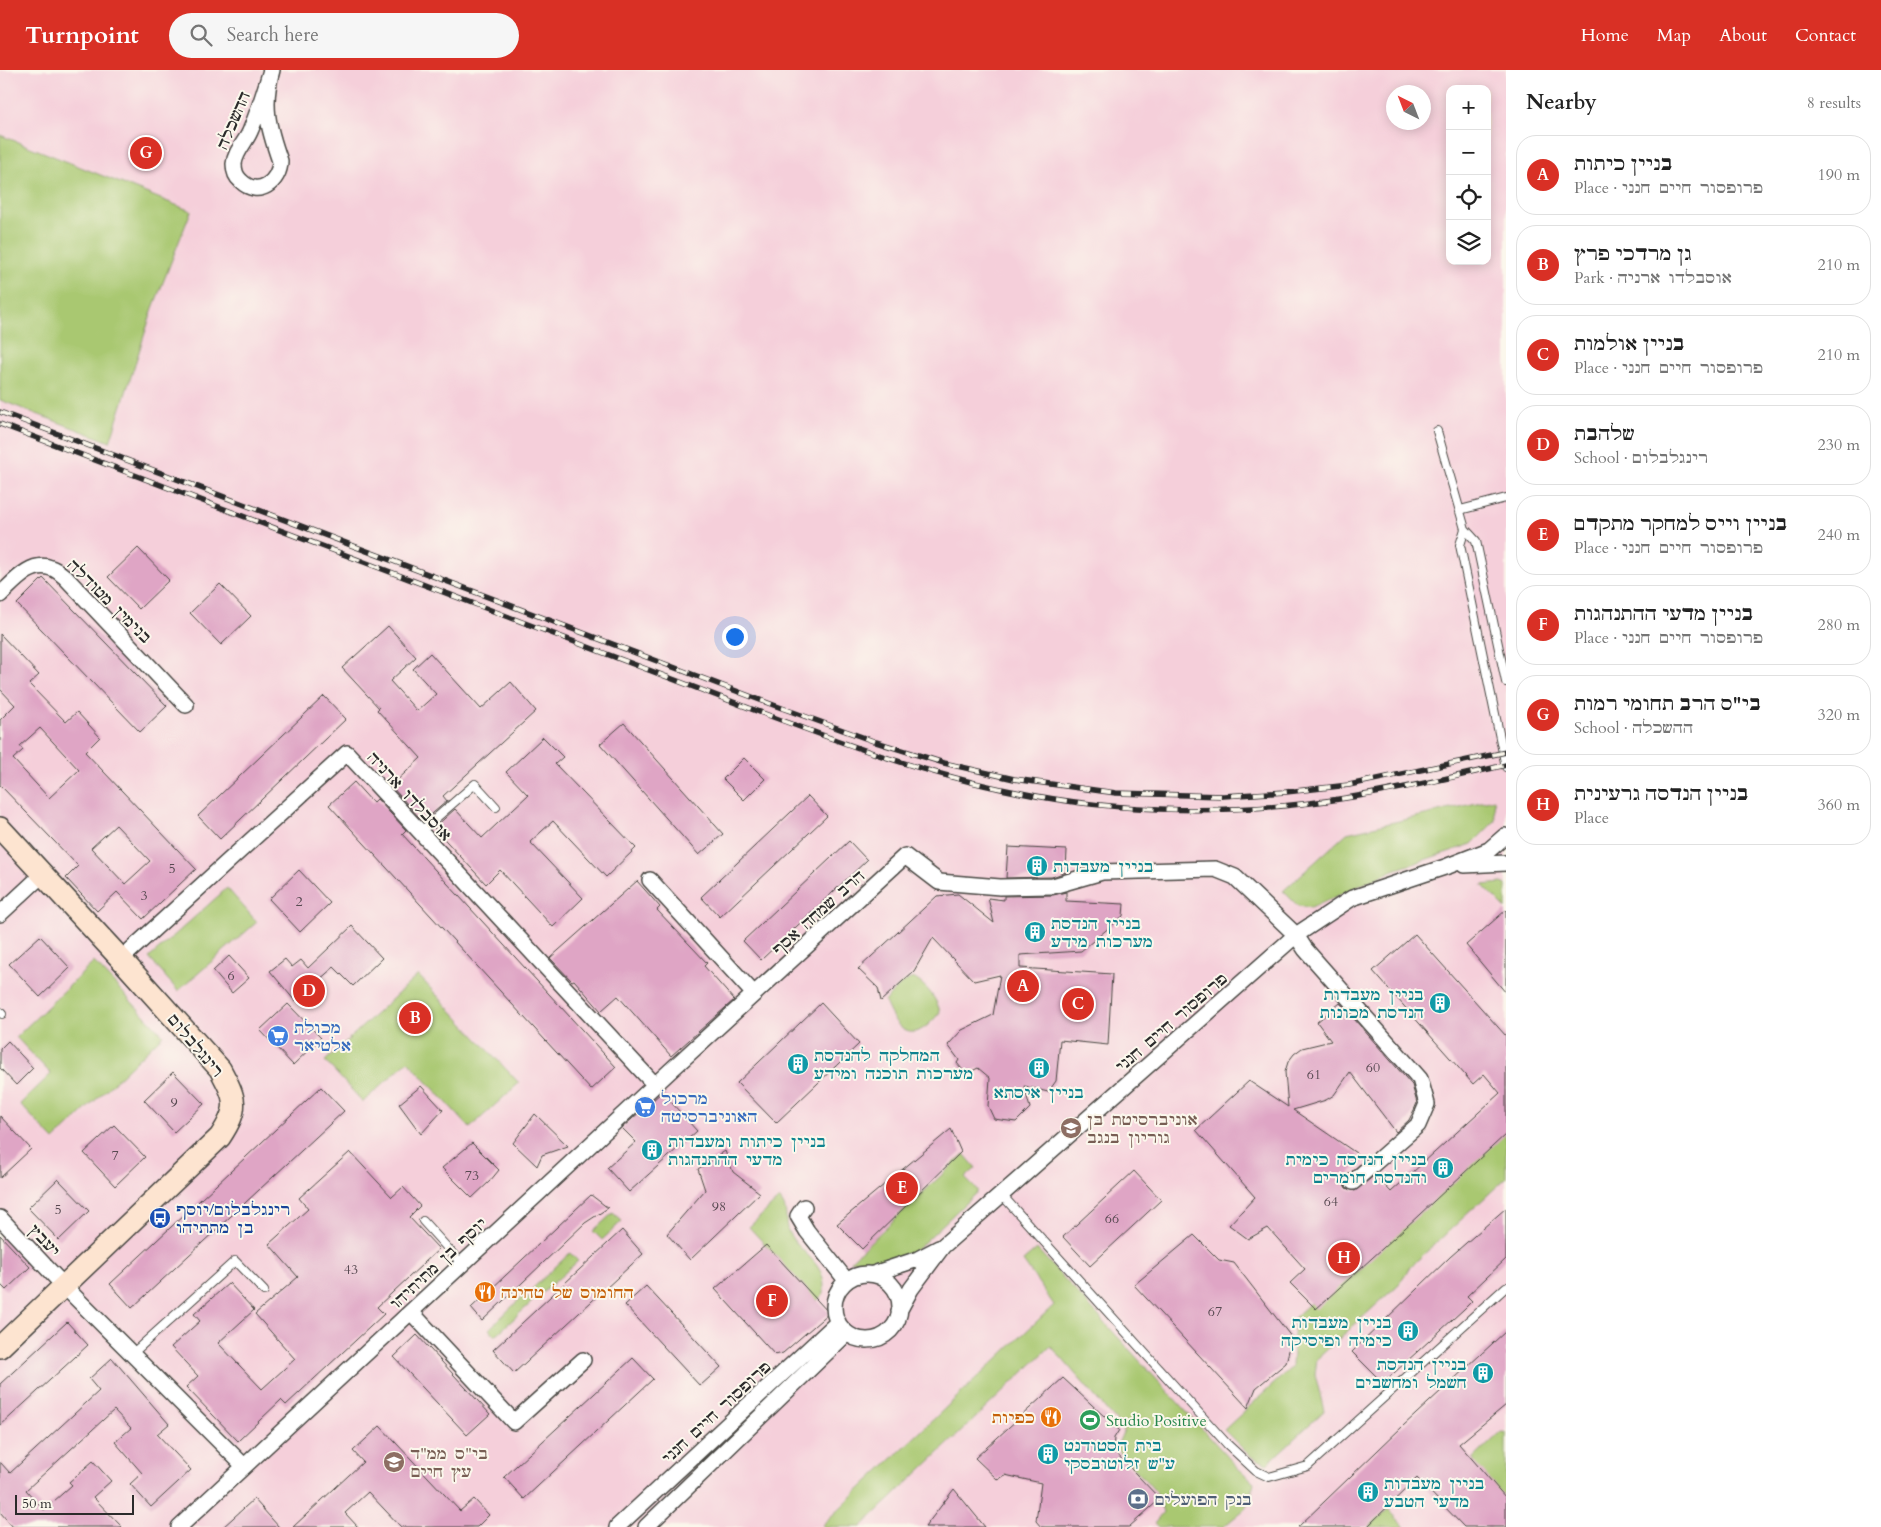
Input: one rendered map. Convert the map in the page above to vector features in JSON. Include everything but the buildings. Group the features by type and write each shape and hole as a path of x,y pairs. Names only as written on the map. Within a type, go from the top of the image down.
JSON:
{"street":[{"name":"ההשכלה","path":"272,70 267,94 267,117 280,161 280,168 278,176 266,186 250,187 237,178 234,162 236,155 247,139 272,70"},
{"name":"בנימין מטודלה","path":"0,595 32,568 42,566 52,568 65,577 186,705"},
{"name":"אוסבלדו ארניה","path":"122,959 347,753 655,1085"},
{"name":"רינגלבלום","path":"0,828 122,959 220,1069 230,1088 234,1106 231,1120 220,1137 0,1347"},
{"path":"1506,835 1504,843 1506,853"},
{"name":"פרופסור חיים חנני","path":"900,1312 911,1289 943,1246 1296,935 1352,898 1448,866 1489,850 1506,835"},
{"name":"הרב שמחה אסף","path":"655,1085 905,856 939,882 1000,887 1053,886 1102,872 1215,869 1234,877 1296,935"},
{"name":"פרופסור חיים חנני","path":"1448,866 1506,862"},
{"path":"0,914 43,874"},
{"path":"650,880 754,994"},
{"path":"1296,935 1305,949 1420,1079 1427,1104 1418,1125 1353,1182"},
{"name":"יוסף בן מתיתיהו","path":"179,1527 655,1085"},
{"path":"804,1207 798,1216 807,1231 846,1280"},
{"name":"יעבץ","path":"0,1218 64,1286"},
{"name":"פרופסור חיים חנני","path":"872,1274 918,1259 943,1246"},
{"path":"861,1274 872,1274 883,1278 892,1285 898,1295 900,1312 896,1322 880,1337 863,1339 842,1328 834,1311 834,1300 846,1280 861,1274"},
{"path":"64,1286 244,1466"},
{"path":"411,1312 514,1422 583,1360"},
{"name":"פרופסור חיים חנני","path":"617,1527 842,1328"},
{"name":"פרופסור חיים חנני","path":"646,1527 842,1328"}],"lane":[{"path":"1437,431 1466,529 1476,541 1506,682"},
{"path":"1460,510 1506,498"},
{"path":"1466,529 1460,545 1506,767"},
{"path":"420,832 475,784 496,807"},
{"path":"1001,1194 1226,1444 1256,1471 1269,1476 1308,1466 1506,1287"},
{"path":"423,1221 462,1264"},
{"path":"132,1354 236,1261 264,1291"}],"shaded area":[{"path":"0,70 1506,70 1506,1527 0,1527"}],"green space":[{"path":"0,135 191,211 153,308 110,442 0,400"},
{"path":"1494,799 1495,821 1472,844 1394,870 1311,908 1298,906 1283,891 1347,833"},
{"path":"1502,883 1506,885 1506,909 1482,885"},
{"path":"227,888 257,922 178,991 149,958"},
{"path":"94,962 163,1035 54,1140 20,1104 51,1074 16,1037"},
{"path":"418,975 519,1083 470,1128 408,1061 363,1102 325,1061"},
{"path":"913,978 930,992 940,1012 923,1029 908,1032 902,1029 896,1022 885,1002 897,988"},
{"path":"1506,1122 1506,1178 1409,1268 1399,1284 1317,1359 1315,1374 1324,1411 1267,1464 1249,1455 1224,1430 1292,1367 1295,1317"},
{"path":"964,1154 976,1168 965,1178 978,1191 912,1254 892,1260 850,1261"},
{"path":"779,1199 785,1208 790,1235 798,1246 813,1260 821,1272 824,1293 817,1301 749,1227"},
{"path":"613,1213 622,1221 602,1240 593,1231"},
{"path":"1037,1249 1239,1469 1254,1482 1251,1497 1245,1509 1223,1527 1158,1527 1154,1523 1163,1512 1156,1492 1116,1448 1124,1430 1051,1346 861,1527 824,1527 822,1525 1054,1305 1023,1261"},
{"path":"570,1253 578,1261 539,1296 532,1289"},
{"path":"525,1294 532,1302 495,1336 489,1329"},
{"path":"1501,1432 1506,1433 1506,1509 1475,1475 1474,1458"},
{"path":"1388,1509 1405,1527 1369,1527"}],"railway":[{"path":"0,412 768,703 876,742 944,763 1014,779 1116,793 1223,796 1349,785 1506,752"},
{"path":"0,424 815,733 881,756 982,785 1097,805 1181,810 1223,809 1306,804 1346,798 1506,765"}],"place":[{"name":"בי\"ס הרב תחומי רמות","path":"146,153"},
{"name":"בניין מעבדות","path":"1037,866"},
{"name":"בניין הנדסת מערכות מידע","path":"1035,932"},
{"name":"בניין כיתות","path":"1023,986"},
{"name":"שלהבת","path":"309,991"},
{"name":"בניין מעבדות הנדסת מכונות","path":"1440,1003"},
{"name":"בניין אולמות","path":"1078,1004"},
{"name":"גן מרדכי פרץ","path":"415,1018"},
{"name":"מכולת אלטיאר","path":"278,1036"},
{"name":"המחלקה להנדסת מערכות תוכנה ומידע","path":"798,1064"},
{"name":"בניין איסתא","path":"1039,1068"},
{"name":"מרכול האוניברסיטה","path":"645,1107"},
{"name":"אוניברסיטת בן גוריון בנגב","path":"1071,1128"},
{"name":"בניין כיתות ומעבדות מדעי ההתנהגות","path":"652,1150"},
{"name":"בניין הנדסה כימית והנדסת חומרים","path":"1443,1168"},
{"name":"בניין וייס למחקר מתקדם","path":"902,1188"},
{"name":"רינגלבלום/יוסף בן מתתיהו","path":"160,1218"},
{"name":"בניין הנדסה גרעינית","path":"1344,1258"},
{"name":"החומוס של טחינה","path":"485,1292"},
{"name":"בניין מדעי ההתנהגות","path":"772,1301"},
{"name":"בניין מעבדות כימיה ופיסיקה","path":"1408,1331"},
{"name":"בניין הנדסת חשמל ומחשבים","path":"1483,1373"},
{"name":"כפיות","path":"1051,1417"},
{"name":"Studio Positive","path":"1090,1420"},
{"name":"בית הסטודנט ע\"ש זלוטובסקי","path":"1048,1454"},
{"name":"בי\"ס ממ\"ד עץ חיים","path":"394,1462"},
{"name":"בניין מעבדות מדעי הטבע","path":"1368,1492"},
{"name":"בנק הפועלים","path":"1138,1499"}]}
